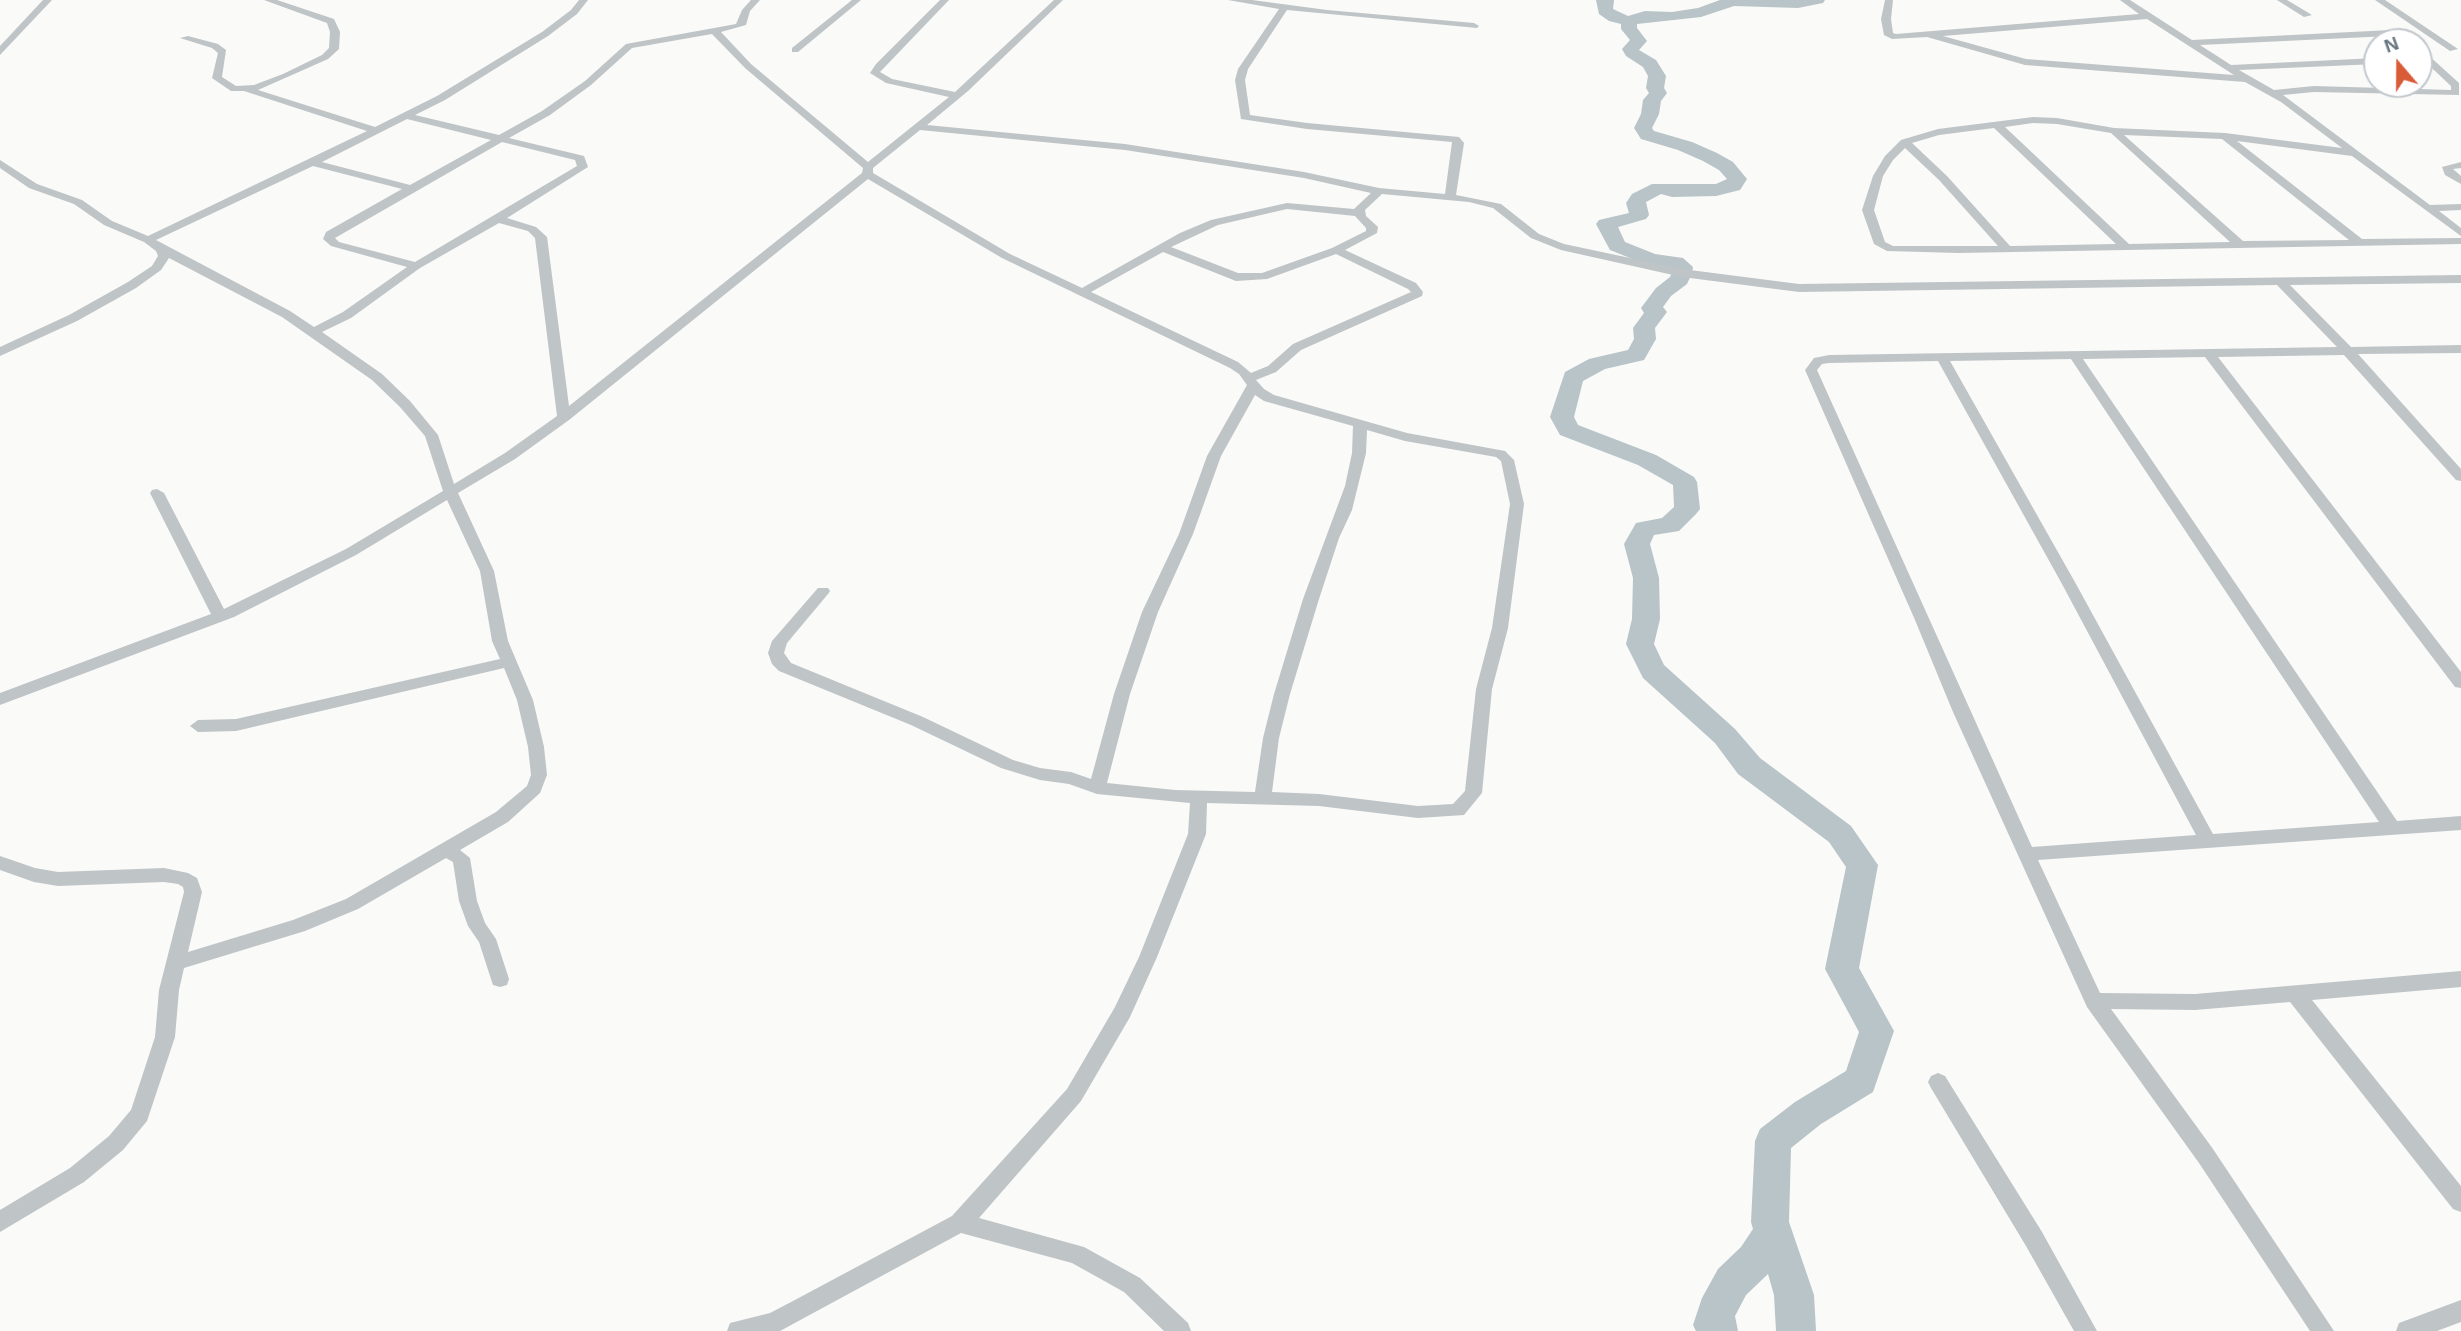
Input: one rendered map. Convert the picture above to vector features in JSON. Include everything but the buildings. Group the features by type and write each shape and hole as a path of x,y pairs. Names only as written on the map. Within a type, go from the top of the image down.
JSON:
{"street":[{"path":"0,52 48,0"},
{"path":"245,89 307,67 334,49 335,32 331,21 268,0"},
{"path":"291,6 303,0"},
{"path":"148,240 442,98 545,34 574,12 584,0"},
{"path":"416,266 357,251 335,244 329,239 334,230 556,106 588,83 629,46 715,31 743,23 743,15 756,0"},
{"path":"796,50 857,0"},
{"path":"945,0 875,73 889,81 955,95"},
{"path":"0,698 220,617 340,558 451,494 510,456 564,417 868,170 1059,0"},
{"path":"1232,0 1284,8 1474,26"},
{"path":"1889,0 1886,19 1889,35 1899,38 2148,16"},
{"path":"2124,0 2273,93 2461,233"},
{"path":"2281,0 2307,15"},
{"path":"2379,0 2452,49"},
{"path":"1284,8 1243,69 1240,80 1245,117 1307,126 1455,139 1459,143 1450,197"},
{"path":"715,31 748,66 868,170 954,227 1080,293 1234,365 1259,392 1280,403 1428,442 1491,450 1507,460 1517,504 1500,628 1484,689 1473,793 1458,810 1418,812 1319,800 1199,797 1097,788 1072,778 1040,774 1007,764 917,720 785,667 778,660 776,653 780,641 823,591"},
{"path":"2191,43 2363,34"},
{"path":"1930,35 2025,62 2247,79"},
{"path":"185,38 215,46 223,52 217,78 227,87 245,89 377,131"},
{"path":"2433,45 2452,49"},
{"path":"2433,54 2452,49"},
{"path":"2229,68 2363,62"},
{"path":"2433,67 2456,85 2456,93 2433,92"},
{"path":"2273,93 2363,90"},
{"path":"313,332 347,315 416,266 583,167 580,159 406,116"},
{"path":"2355,153 2225,136 2114,131 2047,120 1997,125 1938,132 1905,142 1889,158 1878,176 1868,210 1882,246 1958,250 2461,241"},
{"path":"1997,125 2126,247"},
{"path":"919,127 1125,147 1304,175 1379,191 1450,197 1497,206 1535,236 1561,247 1682,273 1798,288 2461,279"},
{"path":"2114,131 2239,244"},
{"path":"2225,136 2360,243"},
{"path":"1905,142 1943,178 2007,249"},
{"path":"0,163 33,186 78,202 108,223 148,240 286,314 377,377 405,404 431,435 451,494 482,556 500,641 525,700 537,747 539,775 534,789 502,817 333,912 175,963"},
{"path":"312,163 411,188"},
{"path":"2461,164 2447,167 2449,173 2461,181"},
{"path":"1359,213 1361,206 1379,191"},
{"path":"1080,293 1184,235 1215,222 1278,207 1297,205 1359,213 1370,223 1373,230 1336,250 1263,277 1236,277 1164,248"},
{"path":"2428,208 2461,206"},
{"path":"498,219 532,229 541,237 564,417"},
{"path":"0,352 73,318 132,285 163,262 161,249"},
{"path":"1097,788 1118,705 1150,612 1186,534 1214,456 1252,382 1297,347 1416,296 1417,292 1412,286 1336,250"},
{"path":"2282,283 2348,351 2461,477"},
{"path":"2323,1331 2206,1156 2094,1001 1961,712 1923,620 1811,370 1818,361 1829,359 2461,349"},
{"path":"2208,353 2461,683"},
{"path":"2074,354 2392,828"},
{"path":"1941,356 2069,584 2208,841"},
{"path":"1263,798 1271,738 1282,694 1332,538 1345,510 1359,453 1360,425"},
{"path":"157,493 220,617"},
{"path":"198,726 236,725 508,662"},
{"path":"0,712 38,686"},
{"path":"738,1331 772,1323 801,1310 960,1223 1046,1129 1074,1095 1123,1011 1197,834 1199,797"},
{"path":"2027,854 2461,823"},
{"path":"444,849 461,858 468,901 477,926 487,939 499,979"},
{"path":"0,863 34,876 58,879 164,875 182,878 191,883 193,892 169,990 165,1037 141,1115 116,1143 77,1175 0,1222"},
{"path":"2094,1001 2195,1002 2461,979"},
{"path":"2294,992 2461,1202"},
{"path":"1938,1083 2034,1239 2086,1331"},
{"path":"960,1223 1076,1254 1132,1285 1180,1331"},
{"path":"2407,1331 2461,1311"}],"waterway":[{"path":"1604,0 1607,1 1605,11 1615,18 1629,21"},
{"path":"1629,21 1645,16 1672,17 1701,12 1733,1 1798,3 1817,0"},
{"path":"1629,21 1629,29 1639,41 1630,49 1634,56 1650,64 1657,76 1655,88 1658,93 1652,100 1650,114 1643,128 1647,135 1685,146 1710,157 1726,166 1737,179 1733,186 1716,190 1672,191 1659,188 1639,198 1636,203 1639,215 1606,224 1617,246 1652,260 1676,262 1683,267 1682,273 1680,280 1663,292 1652,308 1656,312 1644,328 1645,339 1636,355 1597,364 1573,377 1562,417 1568,430 1647,460 1685,482 1687,509 1670,525 1645,529 1637,544 1646,578 1646,619 1640,644 1653,671 1725,736 1749,766 1840,834 1862,865 1842,969 1877,1031 1860,1081 1808,1113 1773,1141 1770,1222 1773,1231"},
{"path":"1718,1331 1713,1325 1716,1312 1732,1282 1755,1260 1773,1231"},
{"path":"1773,1231 1794,1295 1796,1331"}]}
